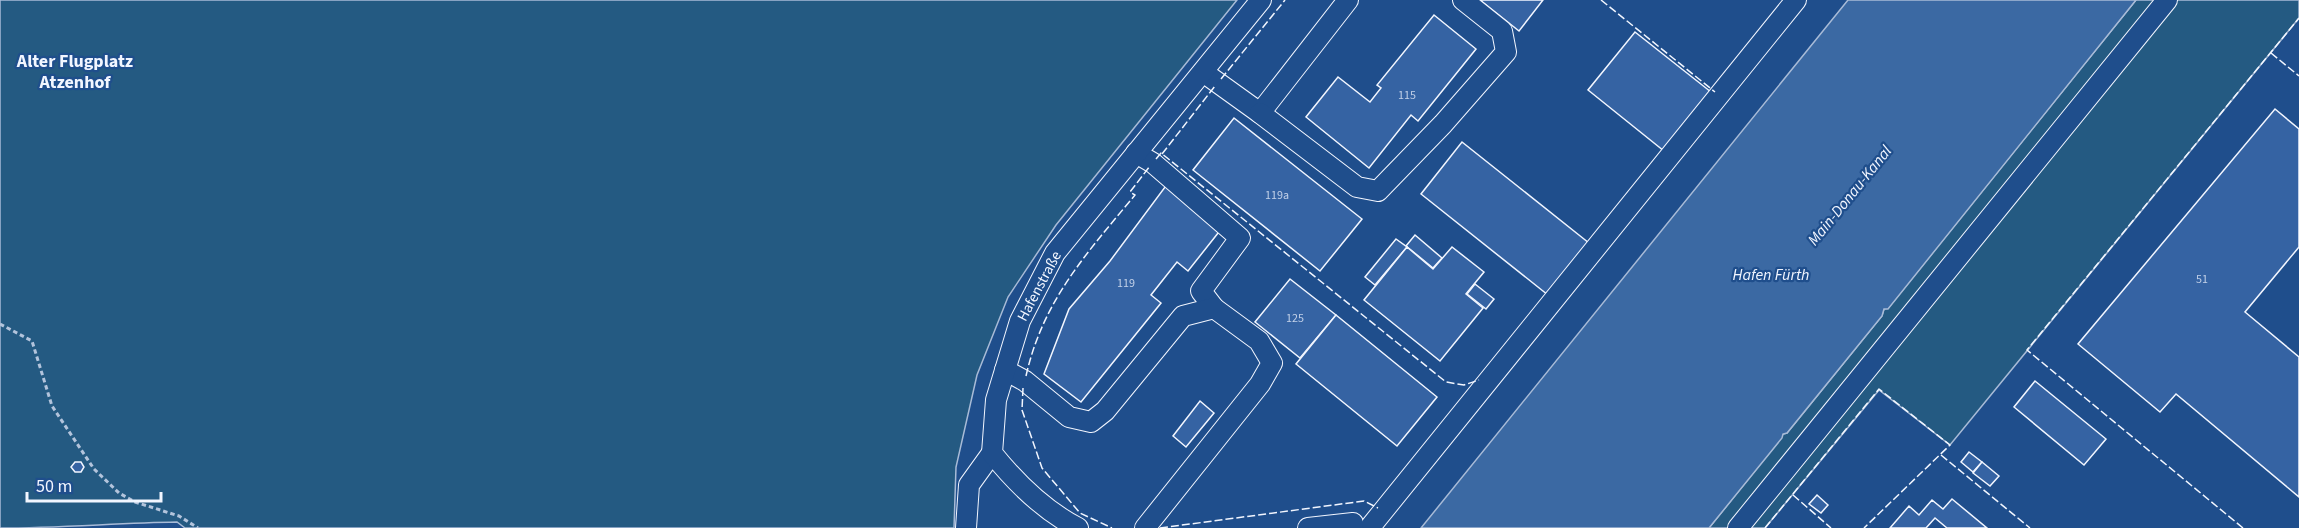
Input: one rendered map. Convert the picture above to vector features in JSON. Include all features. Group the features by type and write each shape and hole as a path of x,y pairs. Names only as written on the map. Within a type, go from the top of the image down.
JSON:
{"street":[{"name":"Hafenstraße","path":"992,453 996,400 1020,321 1056,253 1261,0"},
{"path":"1260,113 1348,0"},
{"path":"1203,72 1357,187 1377,192 1443,124 1506,52 1502,32 1463,0"},
{"path":"1308,528 1362,525 1796,0"},
{"path":"1738,528 2167,0"},
{"path":"1136,153 1153,163 1239,238 1201,291 1214,309 1259,341 1272,363 1260,384 1145,528"},
{"path":"1005,370 1025,381 1069,417 1091,422 1104,411 1183,316 1214,309"},
{"path":"966,528 969,485 992,453 1018,485 1078,528"}],"path":[{"path":"0,324 32,341 52,406 94,469 119,493 135,502 179,516 198,528"}],"shaded area":[{"path":"0,0 1237,0 1056,225 1008,297 977,375 956,467 954,528 185,528 177,522 0,528"},
{"path":"2136,0 2299,0 2299,18 1950,445 1879,390 1765,528 1709,528 1783,434 1787,433 1882,316 1884,309 1888,308"}],"water":[{"name":"Hafen Fürth","path":"1848,0 2136,0 1709,528 1421,528"}],"building":[{"path":"1480,0 1543,0 1519,31"},
{"path":"1434,15 1476,49 1418,121 1411,115 1369,168 1306,117 1338,77 1370,102 1381,88 1377,85"},
{"path":"1635,32 1711,92 1664,151 1588,90"},
{"path":"2275,109 2299,129 2299,247 2245,312 2299,357 2299,497 2176,394 2160,412 2078,344"},
{"path":"1234,118 1362,219 1320,271 1193,170"},
{"path":"1462,142 1589,243 1548,295 1421,194"},
{"path":"1168,183 1222,228 1188,271 1177,262 1151,295 1161,303 1081,402 1044,374 1069,309 1110,261"},
{"path":"1415,235 1442,258 1433,268 1406,246"},
{"path":"1396,239 1407,247 1375,285 1365,277"},
{"path":"1407,247 1433,269 1452,247 1484,272 1466,294 1483,308 1440,361 1364,300"},
{"path":"1290,279 1336,315 1300,358 1255,322"},
{"path":"1475,284 1494,299 1486,309 1467,294"},
{"path":"1336,315 1437,397 1397,446 1296,364"},
{"path":"2035,381 2106,439 2084,465 2014,407"},
{"path":"1200,401 1214,413 1186,447 1173,436"},
{"path":"1969,452 1982,462 1973,472 1961,462"},
{"path":"75,462 81,462 84,467 81,472 75,472 71,467"},
{"path":"1982,462 1999,476 1990,486 1973,473"},
{"path":"1817,495 1828,505 1821,513 1809,504"},
{"path":"1952,499 1987,528 1947,528 1935,518 1926,528 1890,528 1909,506 1919,515 1932,500 1943,509"}],"fence":[{"path":"1221,79 1285,0"},
{"path":"1601,0 1715,92"},
{"path":"2243,528 2027,350 2299,18"},
{"path":"2271,53 2299,76"},
{"path":"1162,154 1215,86"},
{"path":"1156,159 1161,153 1446,382 1464,385 1479,380"},
{"path":"1026,376 1043,324 1055,301 1084,258 1135,195 1130,192 1150,166"},
{"path":"1023,388 1022,410 1042,468 1080,513 1112,528"},
{"path":"1765,528 1879,389 1950,445 1864,528"},
{"path":"1941,455 2030,528"},
{"path":"1793,495 1831,528"},
{"path":"1160,528 1364,501 1378,508"}],"district":[{"name":"Alter Flugplatz Atzenhof","path":"75,71"}],"water label":[{"name":"Main-Donau-Kanal","path":"1849,195"}]}
